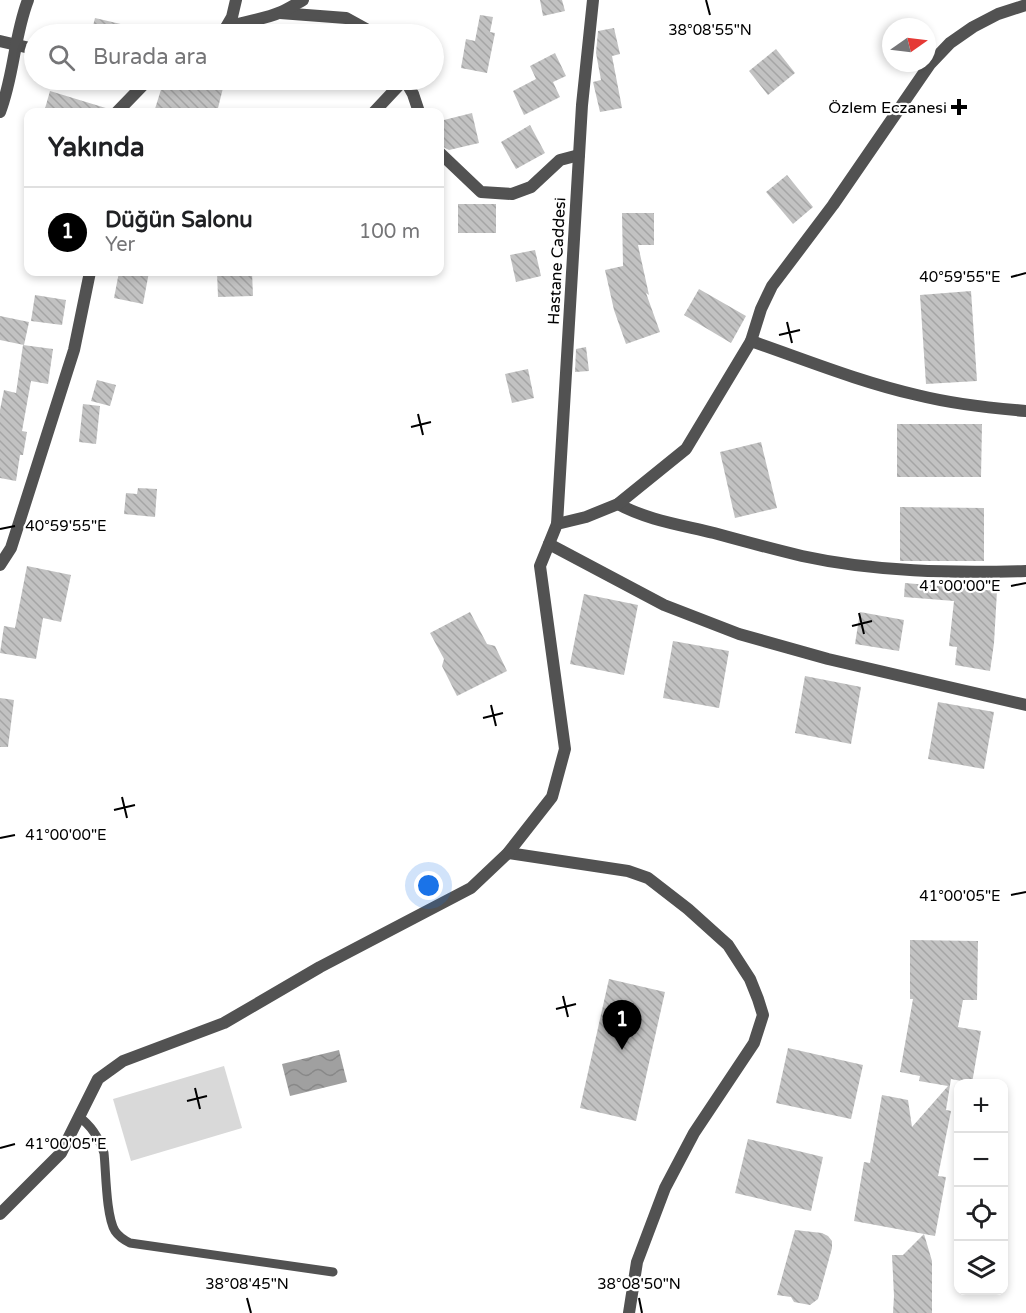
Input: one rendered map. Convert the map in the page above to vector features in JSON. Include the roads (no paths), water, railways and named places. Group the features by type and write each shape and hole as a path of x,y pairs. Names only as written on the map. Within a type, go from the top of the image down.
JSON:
{"street":[{"path":"0,112 28,0"},
{"path":"226,24 232,17 236,0"},
{"path":"280,13 303,0"},
{"name":"Hastane Caddesi","path":"0,1214 61,1153 98,1079 123,1061 224,1023 320,967 471,888 508,853 552,796 565,749 540,566 557,524 579,155 593,0"},
{"path":"557,524 586,517 618,504 686,449 751,341 761,309 772,286 833,206 930,64 950,43 973,27 998,14 1026,5"},
{"path":"239,24 280,13 346,18 357,24"},
{"path":"0,41 24,47"},
{"path":"121,108 138,90"},
{"path":"378,108 395,90"},
{"path":"410,90 418,108"},
{"path":"444,157 481,192 512,194 531,187 560,160 579,155"},
{"path":"0,565 11,548 74,350 89,276"},
{"path":"751,341 879,385 916,395 990,408 1026,411"},
{"path":"618,504 645,516 804,556 904,569 971,572 1026,571"},
{"path":"549,544 664,605 740,634 828,659 1026,705"},
{"path":"508,853 628,871 648,879 728,945 750,979 763,1015 754,1043 694,1133 665,1188 637,1262 629,1313"}],"lane":[{"path":"79,1117 91,1128 101,1143 111,1224 123,1239 130,1243 333,1272"}],"water":[{"path":"339,1050 347,1082 290,1096 282,1064"}],"place":[{"name":"Özlem Eczanesi","path":"959,107"},
{"name":"Düğün Salonu","path":"622,1050"}]}
